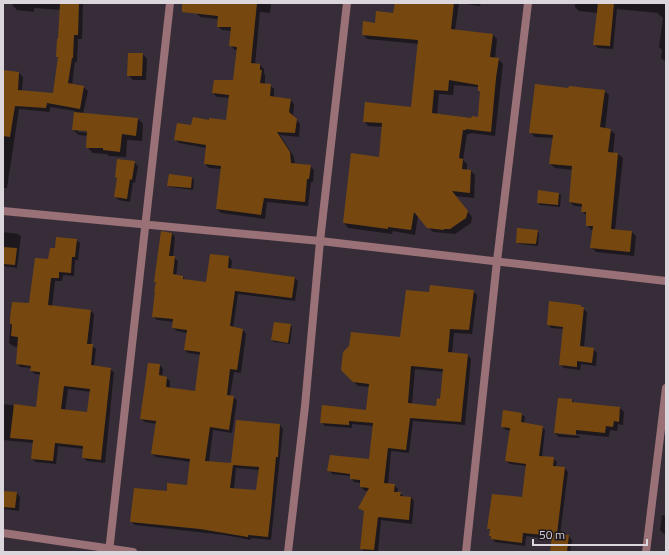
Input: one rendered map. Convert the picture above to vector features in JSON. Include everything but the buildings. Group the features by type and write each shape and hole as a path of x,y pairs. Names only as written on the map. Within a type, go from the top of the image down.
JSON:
{"street":[{"path":"109,550 128,393 170,3"},
{"path":"288,552 305,406 320,241 347,3"},
{"path":"466,552 497,261 528,3"},
{"path":"3,210 320,241 666,281"},
{"path":"646,552 666,388"},
{"path":"3,533 109,550 132,552"}]}
